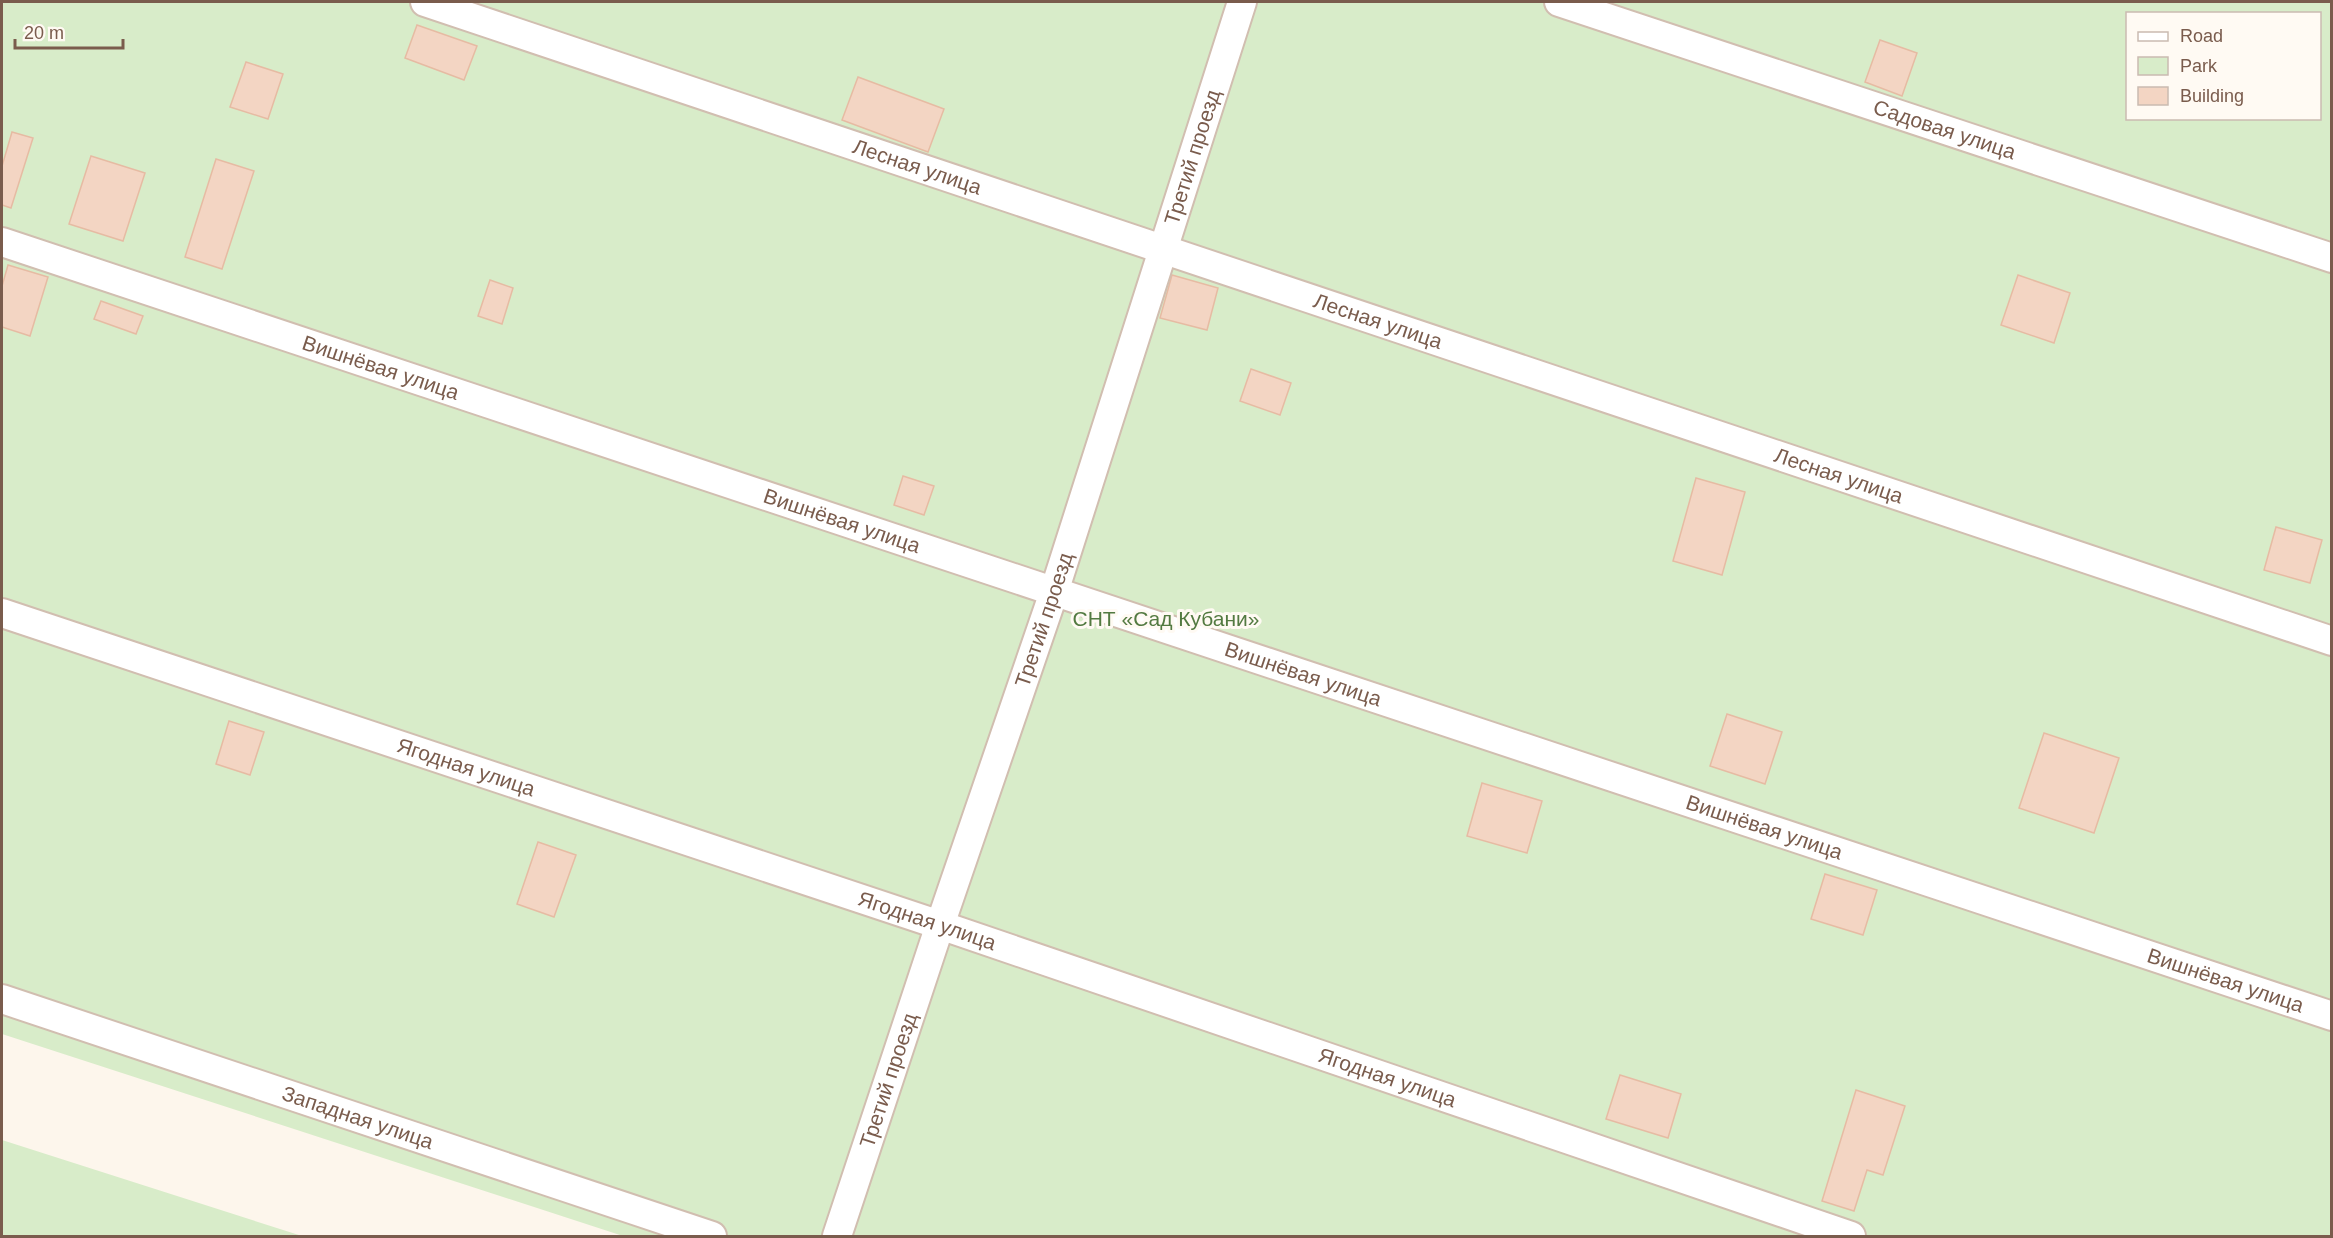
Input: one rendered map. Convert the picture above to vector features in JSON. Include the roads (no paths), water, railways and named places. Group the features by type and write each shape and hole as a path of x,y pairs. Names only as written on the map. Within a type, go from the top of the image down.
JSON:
{"street":[{"name":"Лесная улица","path":"425,2 2331,641"},
{"name":"Третий проезд","path":"837,1236 1054,592 1242,2"},
{"name":"Садовая улица","path":"1559,2 2331,258"},
{"name":"Вишнёвая улица","path":"2,242 2331,1016"},
{"name":"Ягодная улица","path":"2,613 940,925 1851,1236"},
{"name":"Западная улица","path":"2,999 712,1236"}],"park label":[{"name":"СНТ «Сад Кубани»","path":"1166,619"}]}
